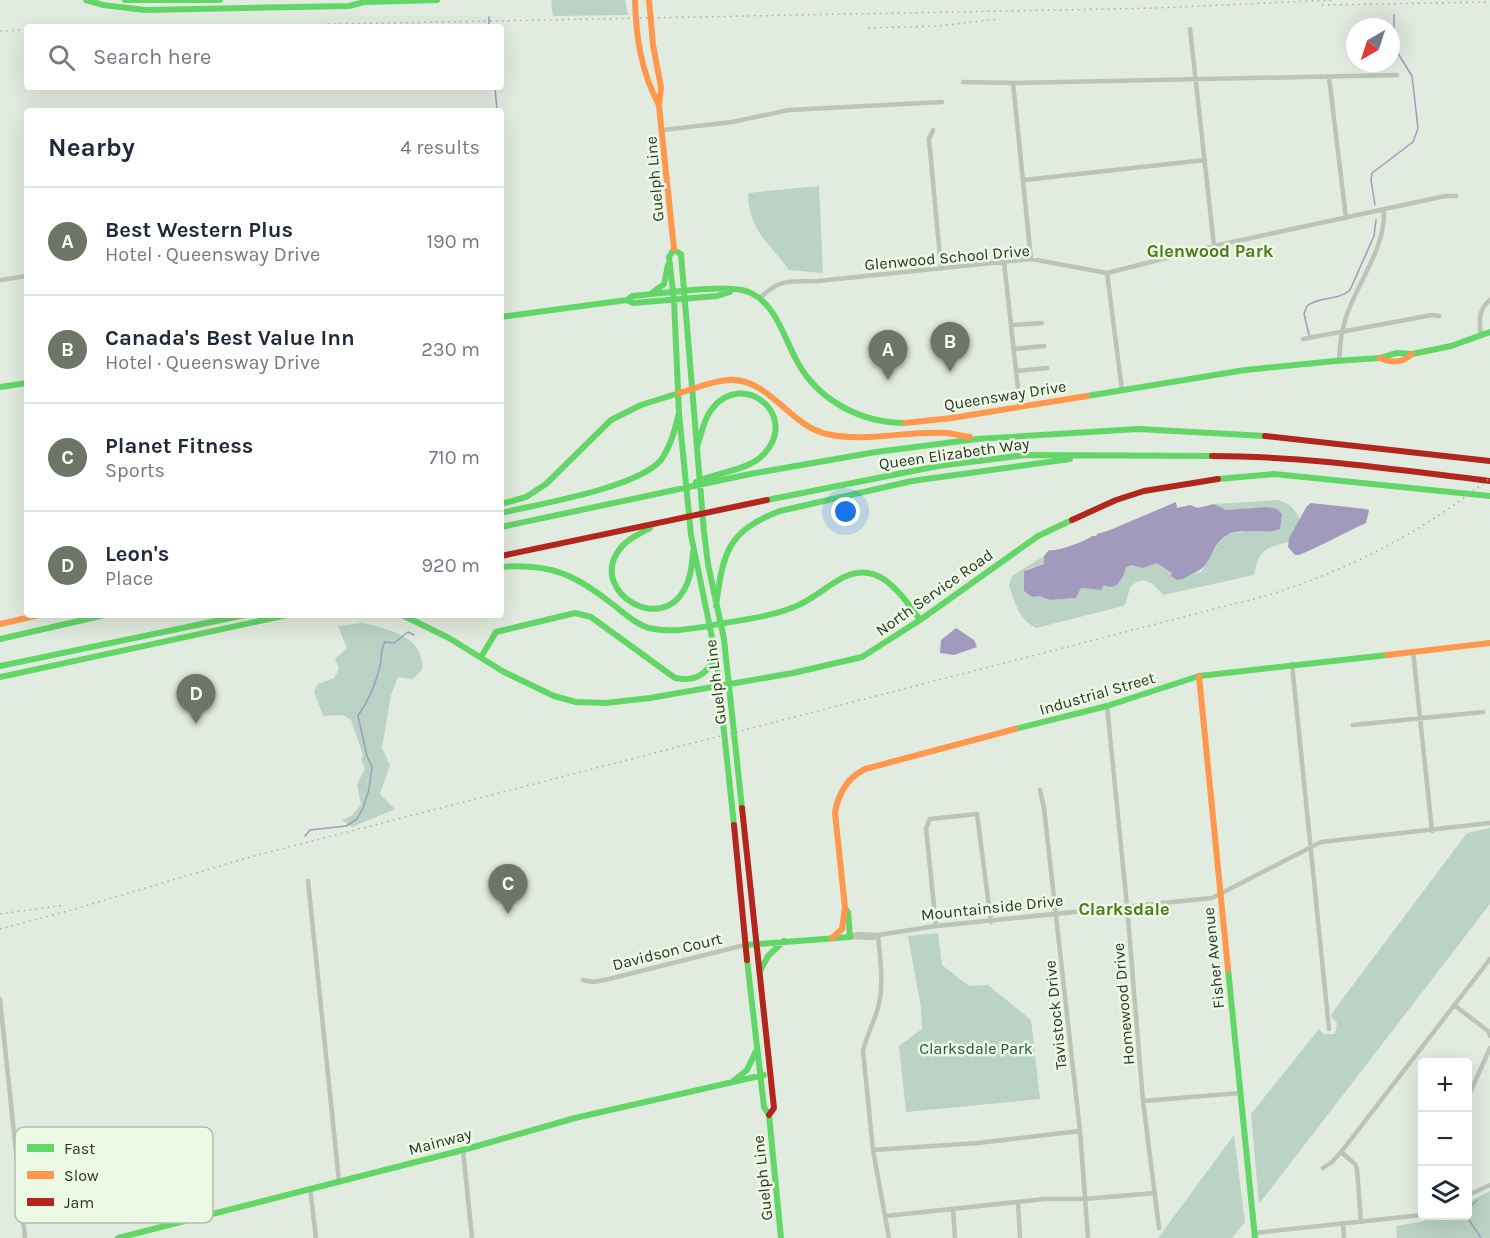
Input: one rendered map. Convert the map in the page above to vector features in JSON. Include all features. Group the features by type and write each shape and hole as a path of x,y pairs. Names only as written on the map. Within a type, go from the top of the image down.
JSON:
{"main road":[{"path":"86,0 103,5 146,10 349,6 361,1 437,0"},
{"path":"125,0 220,0"},
{"name":"Guelph Line","path":"634,0 639,51 649,89 659,106"},
{"name":"Guelph Line","path":"650,0 653,45 661,87 659,106 674,249 681,254 704,532 708,564 721,623 733,713 774,1108 769,1115"},
{"path":"646,295 655,292 664,284 669,256 674,249"},
{"name":"Guelph Line","path":"669,256 674,296 679,413 691,535 718,671 746,945 764,1107 769,1115 781,1238"},
{"path":"627,300 633,303 716,288 745,291 760,298"},
{"path":"504,317 627,300 632,296 674,296"},
{"name":"Queensway Drive","path":"760,298 769,306 803,372 816,388 844,409 868,418 896,423 1020,407 1236,371 1380,358 1406,352 1412,354 1451,345 1490,332"},
{"path":"504,503 526,497 546,484 611,420 641,405 727,380 745,381 758,387 805,425 826,434 852,437 946,433 977,439"},
{"path":"0,387 24,383"},
{"path":"689,486 706,476 746,464 763,455 774,437 775,418 765,402 756,396 732,393 719,399 712,407 703,422 697,446"},
{"path":"504,512 613,486 649,471 661,461 669,448 679,413"},
{"name":"Queen Elizabeth Way","path":"504,526 689,486 876,452 977,439 1149,429 1247,434 1490,461"},
{"name":"Queen Elizabeth Way","path":"504,555 694,514 938,466 1025,455 1240,456 1490,481"},
{"path":"716,606 719,578 729,546 739,532 761,517 912,481 1078,458 1134,455"},
{"name":"North Service Road","path":"410,618 504,672 554,696 576,702 606,703 650,698 849,661 873,651 920,620 1038,536 1116,500 1144,491 1202,480 1274,474 1490,496"},
{"path":"693,552 688,582 678,598 667,606 651,609 636,606 623,598 617,589 612,563 621,544 647,529 694,514"},
{"path":"504,567 538,565 565,572 587,585 627,616 648,627 673,630 772,614 795,607 843,577 858,573 870,573 896,586 920,620"},
{"path":"481,657 496,632 575,613 591,617 675,678 688,681 700,678 716,657"},
{"path":"0,624 26,618"},
{"path":"0,639 92,618"},
{"path":"0,666 231,618"},
{"path":"0,677 273,618"},
{"name":"Industrial Street","path":"832,938 842,929 845,908 835,813 841,791 857,773 958,743 1107,706 1199,676 1490,643"},
{"name":"Fisher Avenue","path":"1199,676 1254,1236"},
{"name":"Industrial Street","path":"845,908 848,912 850,937"},
{"name":"Mountainside Drive","path":"757,943 850,937"},
{"path":"759,972 768,956 784,941"},
{"name":"Davidson Court","path":"746,945 757,943"},
{"path":"730,1083 745,1072 751,1064 757,1041"},
{"name":"Mainway","path":"213,1213 463,1150 575,1118 770,1074"},
{"name":"Mainway","path":"118,1238 176,1223"}],"street":[{"path":"1190,29 1214,246"},
{"path":"963,81 1013,83 1397,75"},
{"path":"1329,76 1346,218"},
{"path":"1013,83 1031,259"},
{"path":"663,130 732,122 789,110 942,102"},
{"path":"933,130 929,138 941,268"},
{"path":"1024,180 1205,160"},
{"name":"Glenwood School Drive","path":"760,298 777,284 792,280 818,281 1031,259 1107,273 1214,246 1445,196 1456,196"},
{"path":"1340,361 1342,332 1375,255 1385,220 1384,210"},
{"path":"1004,262 1020,407"},
{"path":"1107,273 1122,390"},
{"path":"0,280 24,276"},
{"path":"1481,335 1480,316 1482,309 1490,300"},
{"path":"1303,339 1432,315 1438,316"},
{"path":"1011,326 1042,323"},
{"path":"1013,349 1044,346"},
{"path":"1016,371 1047,368"},
{"path":"1413,651 1432,831"},
{"path":"1292,664 1329,1029"},
{"name":"Homewood Drive","path":"1107,706 1143,1101 1159,1228"},
{"path":"1353,725 1483,712"},
{"name":"Tavistock Drive","path":"1040,790 1044,808 1080,1131 1088,1238"},
{"path":"936,926 926,828 930,819 977,814 991,922"},
{"name":"Mountainside Drive","path":"850,937 873,938 878,935 936,926 1212,898 1321,842 1490,823"},
{"path":"308,881 339,1181"},
{"path":"878,935 882,982 877,1011 863,1051 877,1182 889,1238"},
{"name":"Davidson Court","path":"583,980 593,982 609,980 746,945"},
{"path":"1323,1168 1341,1152 1490,959"},
{"path":"0,999 15,1142"},
{"path":"1454,1005 1488,1031 1490,1036"},
{"path":"1472,1086 1490,1048"},
{"path":"1143,1101 1240,1093"},
{"path":"873,1150 978,1143 1080,1131"},
{"path":"463,1150 472,1238"},
{"path":"1341,1152 1355,1164 1357,1169 1361,1222"},
{"path":"1472,1193 1490,1185"},
{"path":"310,1188 315,1238"},
{"path":"886,1216 1045,1199 1084,1199 1155,1193"},
{"path":"1018,1202 1020,1238"},
{"path":"953,1209 956,1238"},
{"path":"1254,1236 1418,1215"},
{"path":"23,1223 25,1238"},
{"path":"1343,1225 1344,1238"}],"green space":[{"path":"625,0 628,15 553,16 551,1"},
{"path":"819,186 823,273 789,270 756,227 749,206 748,193"},
{"path":"1278,500 1292,507 1300,520 1288,542 1264,551 1258,560 1254,575 1163,595 1152,584 1140,581 1130,587 1123,606 1036,628 1025,620 1015,604 1009,586 1012,576 1044,556 1044,564 1027,569 1024,591 1032,597 1039,596 1050,600 1076,598 1081,588 1100,590 1131,565 1143,568 1157,563 1192,574 1201,572 1220,541 1227,534 1243,532 1282,514 1271,508 1228,510 1214,504"},
{"path":"363,623 394,632 412,642 418,649 422,670 413,679 398,677 391,695 382,748 390,765 380,794 395,809 352,827 342,820 351,816 361,805 357,784 365,769 361,759 363,755 351,720 343,715 323,716 314,691 318,684 334,678 339,669 335,659 347,648 338,626"},
{"path":"1490,828 1490,904 1259,1204 1251,1114 1319,1029 1324,1034 1335,1034 1337,1023 1331,1016 1332,1013 1467,833"},
{"name":"Clarksdale Park","path":"938,933 942,965 969,986 988,985 1031,1020 1040,1099 906,1112 899,1046 922,1029 921,1008 908,936"},
{"path":"1234,1135 1245,1222 1232,1238 1158,1238"},
{"path":"1490,1191 1490,1238 1397,1238 1396,1226 1426,1220 1472,1220 1472,1200"}],"shaded area":[{"path":"1176,502 1177,508 1190,505 1198,508 1214,504 1226,510 1267,507 1277,509 1282,514 1280,529 1236,532 1227,535 1217,544 1205,566 1180,580 1171,576 1172,573 1157,563 1143,568 1131,565 1126,568 1116,586 1104,585 1101,590 1081,588 1076,598 1050,600 1039,596 1032,597 1024,591 1024,571 1044,564 1044,556 1049,550 1078,543"},
{"path":"1311,503 1369,510 1366,523 1295,555 1288,547 1289,538"},
{"path":"956,628 974,640 977,647 954,655 940,653 941,640"}],"waterway":[{"path":"1375,205 1372,173 1413,142 1418,128 1412,76 1394,47 1394,15"},
{"path":"489,17 489,24"},
{"path":"495,90 497,108"},
{"path":"1309,335 1304,314 1307,306 1317,301 1340,296 1350,290 1374,236 1376,220"},
{"path":"305,836 310,830 346,826 357,819 363,808 372,767 367,756 358,716 374,686 385,642 394,643 408,632 414,635"},
{"path":"1477,1200 1471,1206 1469,1220 1481,1238"}],"railway":[{"path":"338,24 1157,8 1332,0"},
{"path":"1322,5 1490,2"},
{"path":"868,28 938,26 1000,19"},
{"path":"0,31 24,30"},
{"path":"0,929 250,857 1265,596 1325,575 1383,548 1438,516 1490,478"},
{"path":"0,914 65,905"}],"traffic: fast":[{"path":"86,0 103,5 145,10 349,6 364,2 437,0"},
{"path":"125,0 220,0"},
{"path":"674,249 669,257 674,300 679,413 691,535 716,657 734,825"},
{"path":"674,250 681,254 704,532 708,564 724,639 742,808"},
{"path":"652,293 664,284 668,265"},
{"path":"504,317 627,300 632,296 706,289 746,291 765,303 778,322 798,363 807,376 830,399 873,419 905,423"},
{"path":"627,300 633,303 717,296 730,292"},
{"path":"1087,396 1245,370 1380,358 1396,353 1412,354 1451,346 1490,332"},
{"path":"0,387 24,383"},
{"path":"504,503 526,497 546,484 611,420 641,405 679,393"},
{"path":"696,482 741,468 764,454 774,439 775,424 771,410 761,400 748,395 734,394 720,401 708,415 697,446"},
{"path":"504,512 610,487 649,470 661,460 667,449 679,413"},
{"path":"504,526 750,474 876,452 977,439 1138,429 1265,436"},
{"path":"767,500 938,466 1025,455 1212,456"},
{"path":"716,606 725,558 731,546 749,527 780,511 912,481 1070,459"},
{"path":"1218,479 1274,474 1490,496"},
{"path":"408,618 449,638 504,672 554,696 576,702 606,703 650,698 793,673 862,657 920,620 1038,536 1072,520"},
{"path":"650,528 624,545 617,553 612,568 614,582 621,594 633,603 647,608 661,608 674,602 687,584 693,552"},
{"path":"504,567 547,569 573,578 598,593 634,621 649,628 672,630 709,626"},
{"path":"709,626 784,611 806,602 851,574 863,572 875,575 895,588 920,620"},
{"path":"481,657 496,632 575,613 591,617 675,678 688,679 699,676 716,658"},
{"path":"0,639 92,618"},
{"path":"0,666 231,618"},
{"path":"0,677 273,618"},
{"path":"1015,729 1107,706 1199,676 1387,655"},
{"path":"745,945 850,937 848,912 845,908"},
{"path":"760,971 768,956 784,941"},
{"path":"747,960 764,1107 769,1115 781,1238"},
{"path":"1228,969 1255,1238"},
{"path":"732,1082 747,1070 756,1051"},
{"path":"213,1214 463,1150 575,1118 764,1075"},
{"path":"118,1238 177,1223"}],"traffic: slow":[{"path":"635,0 641,54 648,80 659,105"},
{"path":"649,0 653,45 661,87 659,106 674,249"},
{"path":"1380,358 1397,361 1412,354"},
{"path":"679,393 709,383 728,380 742,381 767,394 801,422 827,434 872,437 947,433 970,437"},
{"path":"905,423 952,418 1087,396"},
{"path":"0,624 26,618"},
{"path":"1387,655 1490,643"},
{"path":"1199,676 1228,969"},
{"path":"832,938 842,929 845,908 835,813 838,799 848,782 865,769 1015,729"}],"traffic: jam":[{"path":"1265,436 1490,461"},
{"path":"1212,456 1316,461 1490,481"},
{"path":"1072,520 1116,500 1144,491 1218,479"},
{"path":"504,555 767,500"},
{"path":"742,808 774,1108 769,1115"},
{"path":"734,825 747,960"}],"place":[{"name":"Canada's Best Value Inn","path":"950,372"},
{"name":"Best Western Plus","path":"888,380"},
{"name":"Leon's","path":"196,724"},
{"name":"Planet Fitness","path":"508,914"}],"district":[{"name":"Glenwood Park","path":"1210,251"},
{"name":"Clarksdale","path":"1124,909"}]}
